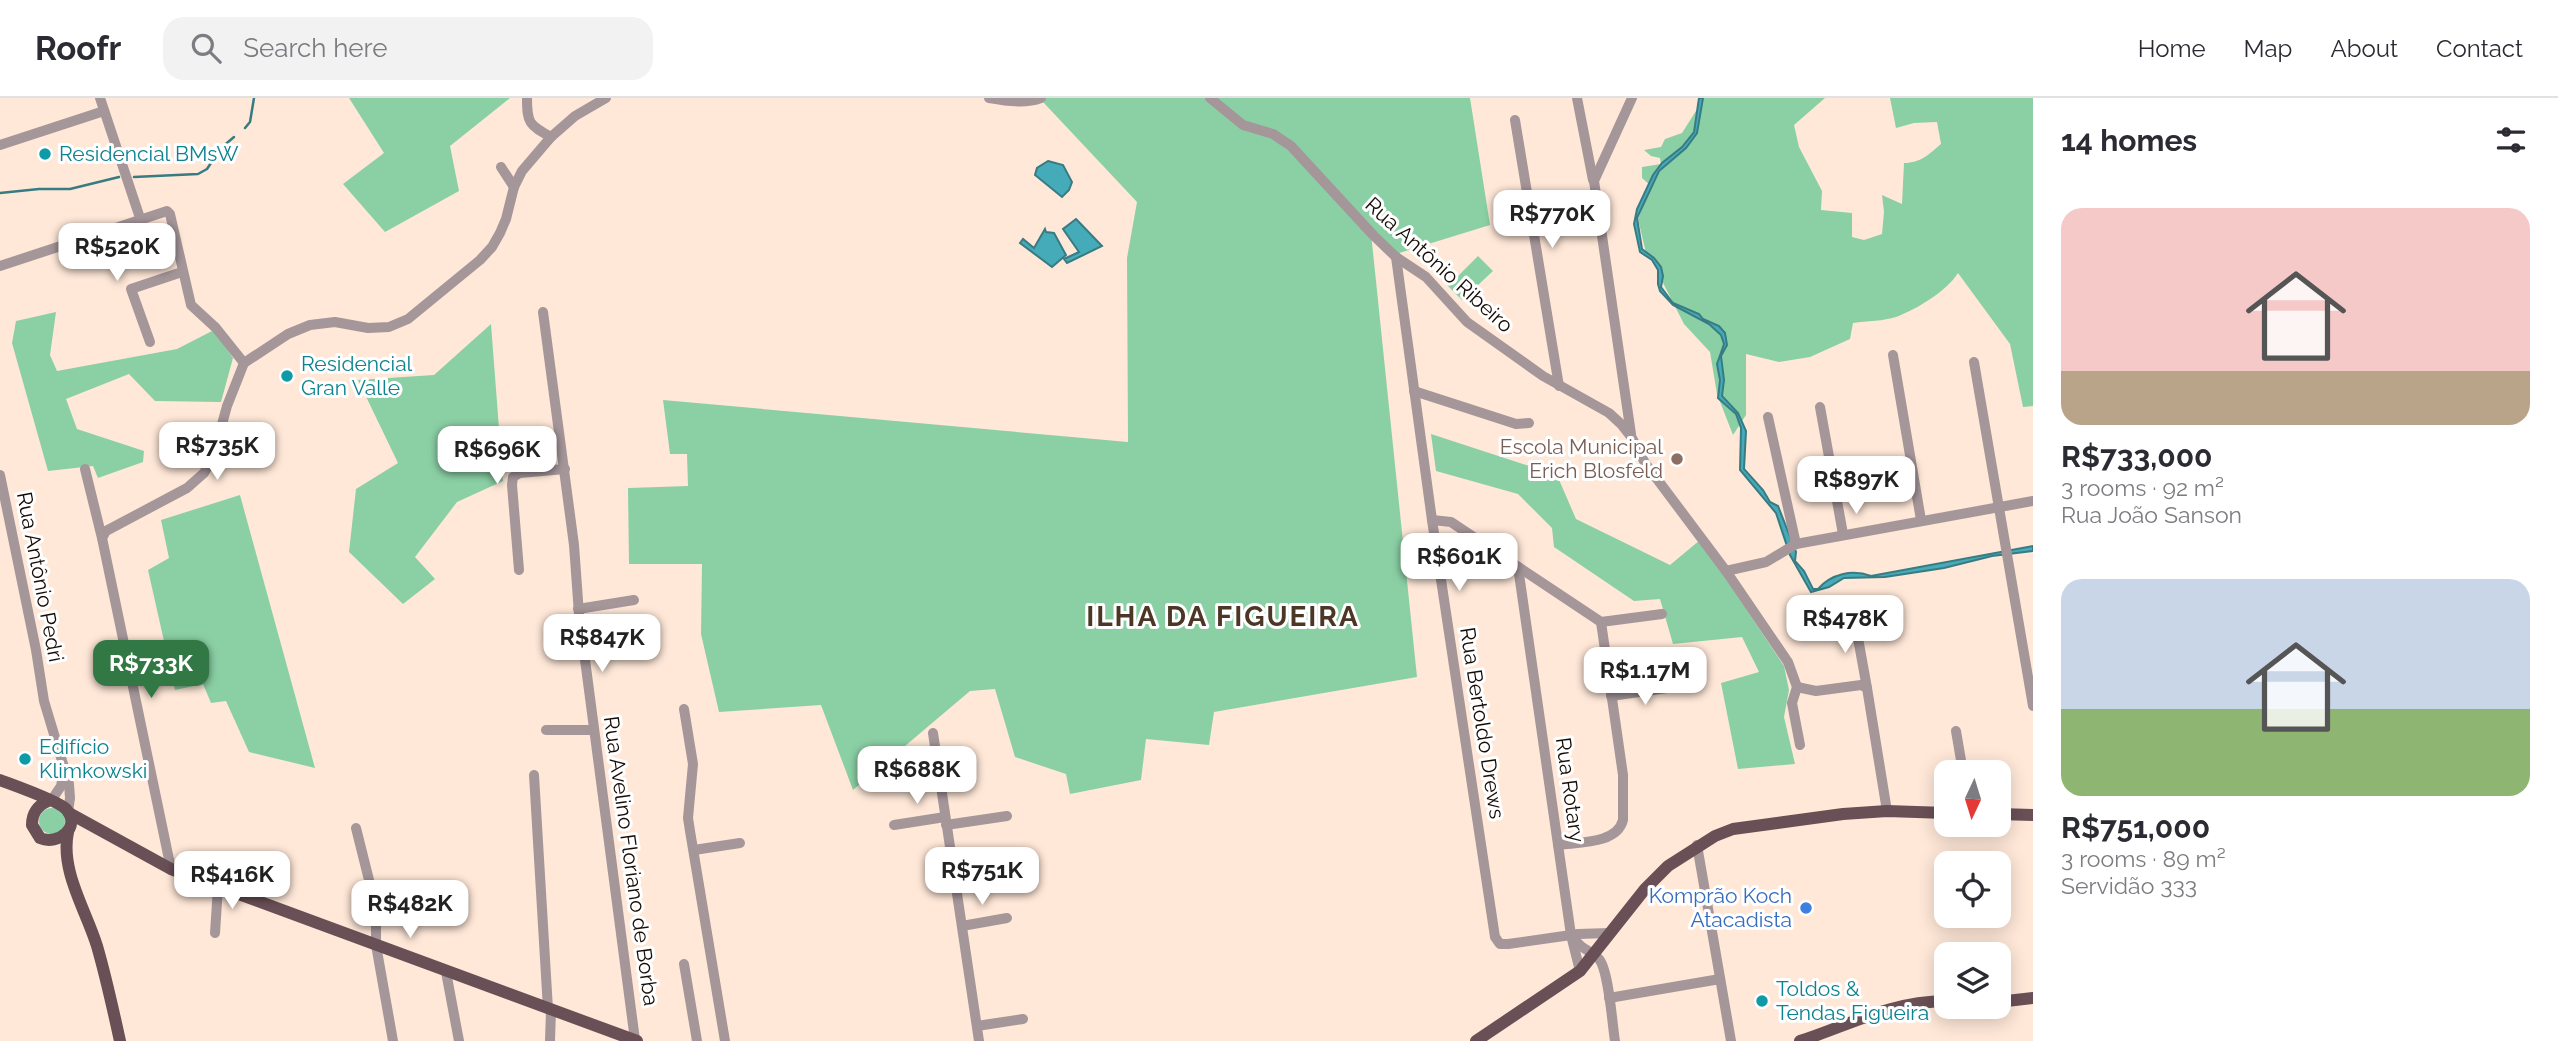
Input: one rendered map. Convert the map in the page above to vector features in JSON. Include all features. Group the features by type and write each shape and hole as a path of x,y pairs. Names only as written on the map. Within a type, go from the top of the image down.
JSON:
{"main road":[{"path":"0,780 61,805 69,813 171,869 636,1041"},
{"path":"49,801 37,807 32,821 36,834 61,855 69,867"},
{"path":"1476,1041 1580,971 1645,889 1668,866 1697,845 1733,829 1843,814 1887,811 1934,813"},
{"path":"69,813 71,825 66,850 69,867 103,966 120,1041"},
{"path":"2011,815 2033,816"},
{"path":"45,840 55,841 68,832"},
{"path":"2011,1001 2033,998"},
{"path":"1800,1041 1877,1011 1899,1005 1934,1002"}],"street":[{"path":"100,98 140,218"},
{"path":"527,98 527,118 531,124 551,137"},
{"path":"102,538 106,531 187,488 204,473 213,457 227,406 244,363 288,334 310,325 335,322 368,328 389,327 408,319 492,247 506,219 514,187 522,171 551,137 575,116 606,98"},
{"path":"989,98 1017,101 1041,98"},
{"name":"Rua Antônio Ribeiro","path":"1210,98 1243,125 1273,134 1291,146 1396,257 1426,277 1467,322 1559,386 1609,413 1632,438 1645,463 1726,571 1788,662 1797,687 1792,703 1800,745"},
{"path":"1577,98 1594,181 1632,438"},
{"path":"1594,181 1632,98"},
{"path":"0,145 104,111"},
{"path":"1515,120 1559,386"},
{"path":"501,167 514,187"},
{"path":"0,266 167,211 170,214 191,305 216,328 244,363"},
{"name":"Rua Bertoldo Drews","path":"1396,257 1413,391 1495,937 1500,944 1571,935"},
{"path":"150,342 131,289 182,272"},
{"name":"Rua Avelino Floriano de Borba","path":"543,312 576,562 578,609 636,1041"},
{"path":"1893,355 1921,520"},
{"path":"1974,362 2033,706"},
{"path":"1413,391 1516,425 1529,423"},
{"path":"1609,413 1618,412 1627,405"},
{"path":"1820,407 1843,534"},
{"path":"1768,417 1796,544"},
{"path":"85,469 102,538 171,869"},
{"path":"519,570 513,477 520,473 565,469"},
{"name":"Rua Antônio Pedri","path":"0,475 44,701 71,798 69,813"},
{"path":"1726,571 1766,562 1796,544 2033,501"},
{"path":"1432,520 1451,522 1601,622 1662,614"},
{"name":"Rua Rotary","path":"1518,567 1571,935 1580,971"},
{"path":"578,609 634,600"},
{"path":"1854,616 1887,811"},
{"path":"1558,845 1610,837 1621,827 1624,787 1601,622"},
{"path":"1797,687 1816,691 1861,685 1867,688"},
{"path":"1611,696 1674,687"},
{"path":"684,709 693,764 688,818 725,1041"},
{"path":"546,730 594,730"},
{"path":"1956,731 1961,760"},
{"path":"933,733 979,1041"},
{"path":"49,801 63,782 64,768"},
{"path":"534,775 550,1041"},
{"path":"894,825 1007,816"},
{"path":"356,828 376,908 376,946 393,1041"},
{"path":"694,850 740,843"},
{"path":"1697,845 1731,1041"},
{"path":"952,861 999,853"},
{"path":"215,933 218,887"},
{"path":"962,926 1007,918"},
{"path":"1571,935 1610,933"},
{"path":"1571,935 1587,953 1594,954 1604,969 1615,1041"},
{"path":"684,964 697,1041"},
{"path":"446,972 459,1041"},
{"path":"1609,998 1720,979"},
{"path":"977,1026 1023,1019"}],"green space":[{"path":"349,98 510,98 450,146 459,191 385,232 343,184 384,153"},
{"path":"995,98 1470,98 1490,225 1396,254 1371,233 1417,677 1214,712 1209,745 1146,739 1141,780 1070,794 1066,774 1015,757 995,689 970,691 853,790 821,705 719,712 701,634 702,564 629,564 628,488 688,486 687,454 670,454 663,400 1128,442 1127,258 1137,202 1043,102 1016,103"},
{"path":"1701,98 1825,98 1794,125 1799,147 1822,191 1821,210 1852,213 1852,237 1864,240 1882,234 1882,195 1902,204 1904,163 1920,160 1941,144 1937,122 1914,123 1896,128 1890,98 2033,98 2033,406 2023,407 2010,344 1958,273 1939,293 1922,304 1891,318 1853,323 1850,339 1810,357 1779,362 1746,354 1746,415 1733,435 1717,394 1710,352 1684,324 1662,281 1661,267 1655,258 1646,253 1638,219 1651,186 1642,178 1642,167 1661,164 1660,158 1651,156 1644,150 1661,147 1665,139 1682,133 1701,103"},
{"path":"1478,256 1493,271 1462,300 1448,286"},
{"path":"56,312 50,355 57,371 177,349 214,330 233,358 221,402 155,401 129,374 66,399 77,429 144,451 143,462 98,478 93,466 48,471 12,343 16,321"},
{"path":"491,324 503,481 457,502 415,557 435,579 403,604 349,552 356,489 398,463 358,380 434,375"},
{"path":"1431,434 1557,475 1576,519 1670,565 1700,540 1784,666 1789,690 1784,717 1795,764 1738,769 1721,683 1759,672 1742,637 1673,644 1660,599 1634,601 1554,547 1552,528 1518,494 1436,471"},
{"path":"240,495 315,768 249,752 226,701 211,703 203,684 175,690 148,570 169,558 161,520"},
{"path":"52,808 61,812 65,821 61,830 52,834 43,830 39,821 43,812"}],"water":[{"path":"1699,98 1703,98 1697,133 1686,148 1659,171 1637,218 1642,249 1661,267 1661,287 1673,303 1699,314 1703,319 1719,326 1725,333 1727,345 1721,356 1724,380 1722,396 1738,413 1746,431 1744,469 1770,502 1778,506 1796,552 1795,561 1804,571 1813,589 1818,589 1842,574 1871,576 2033,546 2033,551 1992,556 1944,568 1885,577 1844,578 1829,587 1811,592 1790,555 1776,513 1740,470 1741,428 1736,414 1718,398 1720,380 1717,364 1724,344 1721,335 1709,324 1673,305 1660,291 1658,270 1652,260 1640,252 1634,224 1637,209 1653,175 1694,132"},
{"path":"1048,161 1063,165 1072,182 1062,197 1035,175 1037,168"},
{"path":"1076,219 1102,246 1067,263 1064,259 1079,252 1063,229"},
{"path":"1045,229 1046,232 1054,233 1066,255 1052,267 1020,243 1023,239 1034,248"}],"waterway":[{"path":"245,128 250,122 254,98"},
{"path":"134,177 198,174 207,169 221,148 234,137"},
{"path":"0,193 70,189 119,177"}],"place":[{"name":"Residencial BMsW","path":"45,154"},
{"name":"Residencial Gran Valle","path":"287,376"},
{"name":"Escola Municipal Erich Blosfeld","path":"1677,459"},
{"name":"Edifício Klimkowski","path":"25,759"},
{"name":"Komprão Koch Atacadista","path":"1806,908"},
{"name":"Toldos & Tendas Figueira","path":"1762,1001"}],"district":[{"name":"ILHA DA FIGUEIRA","path":"1223,616"}]}
